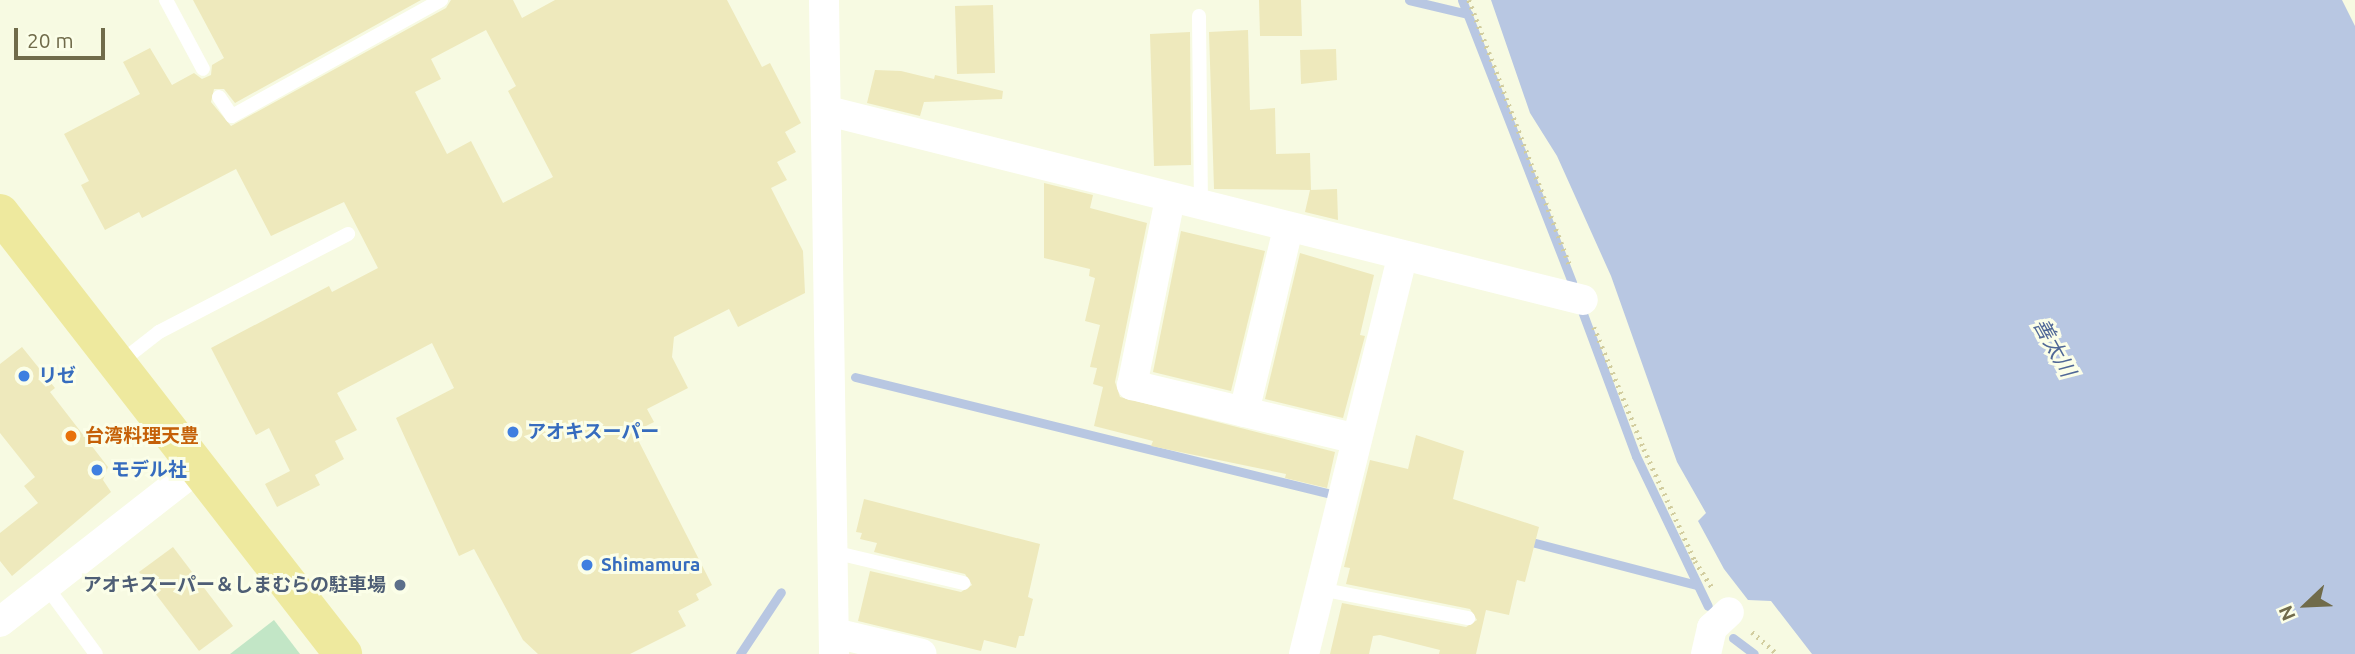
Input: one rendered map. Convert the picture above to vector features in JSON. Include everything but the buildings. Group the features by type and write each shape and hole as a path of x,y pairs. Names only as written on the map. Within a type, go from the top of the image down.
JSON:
{"highway":[{"path":"4,226 117,365 343,654"}],"street":[{"path":"824,0 828,111 835,644 922,654"},
{"path":"828,111 1402,258 1583,300"},
{"path":"1170,199 1132,385 1357,439"},
{"path":"1244,412 1288,229"},
{"path":"1304,654 1402,258"},
{"path":"0,622 197,468"},
{"path":"1706,654 1712,628 1729,612"}],"lane":[{"path":"166,0 204,69"},
{"path":"219,97 232,116 441,0"},
{"path":"1199,16 1201,207"},
{"path":"117,365 159,332 348,234"},
{"path":"834,552 963,583"},
{"path":"46,586 96,654"},
{"path":"1320,589 1468,618"}],"path":[{"path":"1469,0 1583,300 1695,561 1729,612 1777,654"}],"green space":[{"path":"274,620 300,654 230,654"}],"water":[{"name":"善太川","path":"1491,0 2342,0 2355,26 2355,654 1812,654 1771,601 1748,600 1724,569 1698,521 1706,513 1677,462 1611,276 1557,156 1530,113"}],"waterway":[{"path":"1409,0 1468,14"},
{"path":"1462,0 1572,282"},
{"path":"1582,311 1636,456 1708,606"},
{"path":"855,377 1334,495"},
{"path":"1524,540 1697,585"},
{"path":"740,654 781,592"},
{"path":"1733,638 1754,654"}],"place":[{"name":"リゼ","path":"24,376"},
{"name":"アオキスーパー","path":"513,432"},
{"name":"台湾料理天豊","path":"71,436"},
{"name":"モデル社","path":"97,470"},
{"name":"Shimamura","path":"587,565"},
{"name":"アオキスーパー＆しまむらの駐車場","path":"400,585"}]}
